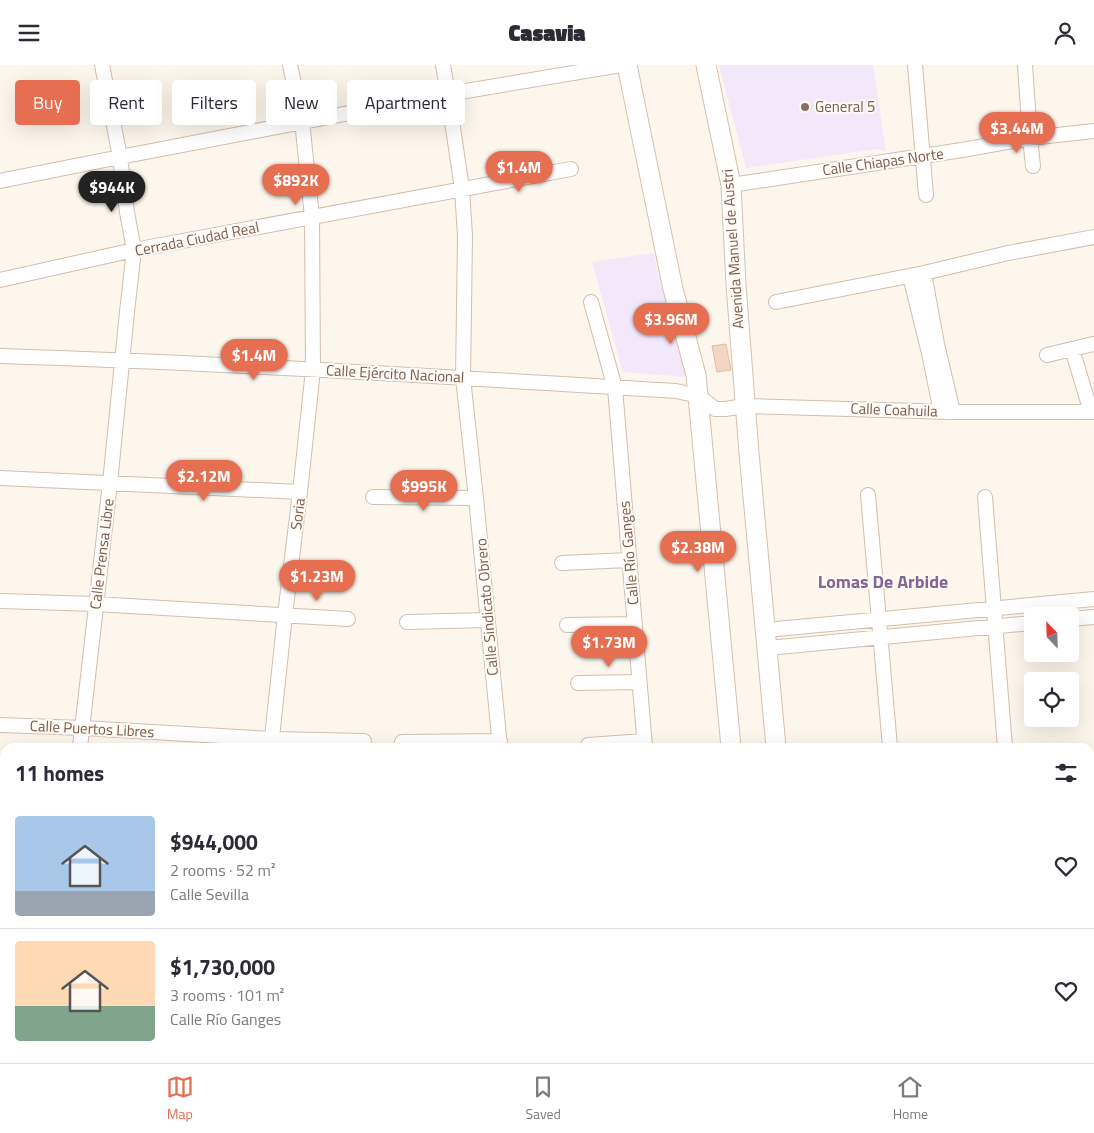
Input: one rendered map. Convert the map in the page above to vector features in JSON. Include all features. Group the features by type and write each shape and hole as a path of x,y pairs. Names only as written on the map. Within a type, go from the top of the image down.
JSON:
{"main road":[{"path":"627,65 671,280 696,375 731,743"},
{"name":"Avenida Manuel de Austri","path":"706,65 731,185 745,406 776,743"}],"street":[{"name":"Calle Prensa Libre","path":"81,743 134,250 120,157 102,65"},
{"name":"Soria","path":"290,65 293,80"},
{"name":"Calle Sindicato Obrero","path":"443,65 446,80"},
{"path":"465,91 621,65"},
{"path":"915,65 926,195"},
{"path":"1025,65 1033,166"},
{"path":"0,181 282,125"},
{"name":"Soria","path":"272,743 313,369 312,217 302,125"},
{"name":"Calle Sindicato Obrero","path":"453,125 462,189 465,235 463,378 500,743"},
{"name":"Calle Chiapas Norte","path":"731,185 1030,138 1094,131"},
{"name":"Cerrada Ciudad Real","path":"0,280 134,250 571,169"},
{"path":"776,302 924,273 1008,253 1094,237"},
{"path":"924,273 947,412"},
{"path":"910,275 929,353 947,412"},
{"name":"Calle Río Ganges","path":"591,302 615,388 644,743"},
{"path":"1047,355 1094,344"},
{"path":"1072,349 1093,412"},
{"name":"Calle Ejército Nacional","path":"0,356 313,369 676,391 699,396"},
{"name":"Calle Coahuila","path":"699,396 715,409 745,406 947,412 1093,412"},
{"path":"0,478 300,492"},
{"path":"868,495 890,743"},
{"path":"372,497 476,497"},
{"path":"985,497 1005,743"},
{"path":"562,563 629,560"},
{"path":"767,639 879,619 1094,599"},
{"path":"0,601 96,604 348,619"},
{"path":"1079,618 1094,617"},
{"path":"407,622 488,620"},
{"path":"567,625 634,624"},
{"path":"767,639 880,637 1024,624"},
{"path":"578,683 639,682"},
{"name":"Calle Puertos Libres","path":"0,725 83,728 272,743 364,741"},
{"path":"402,742 451,743"}],"shaded area":[{"name":"General 5","path":"719,65 873,65 886,151 877,149 746,168"},
{"path":"653,253 686,377 623,372 592,262"}],"building":[{"path":"726,344 731,370 717,372 712,346"}],"place":[{"name":"General 5","path":"805,107"}],"district":[{"name":"Lomas De Arbide","path":"883,582"}]}
